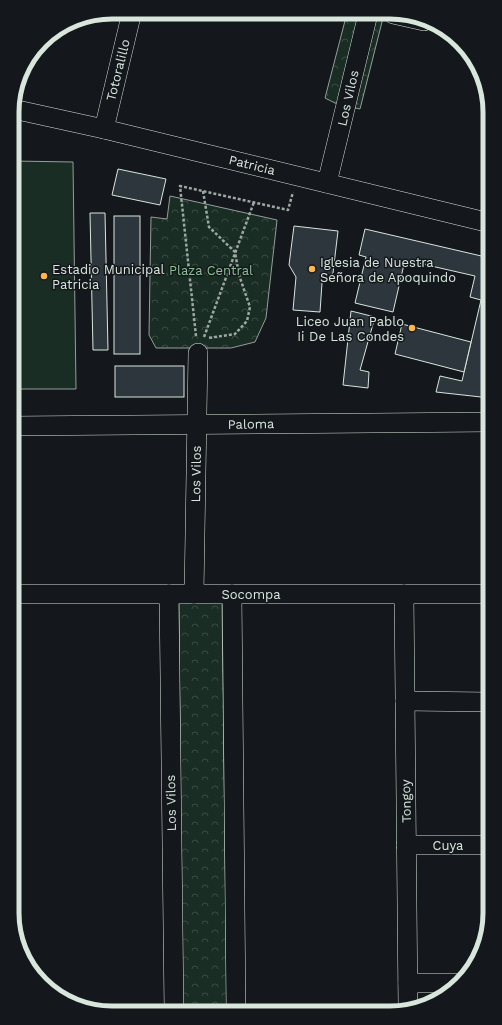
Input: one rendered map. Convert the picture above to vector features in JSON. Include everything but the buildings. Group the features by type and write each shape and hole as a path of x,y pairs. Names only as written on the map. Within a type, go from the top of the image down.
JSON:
{"street":[{"name":"Totoralillo","path":"104,129 130,19"},
{"name":"Los Vilos","path":"327,183 367,19"},
{"name":"Patricia","path":"19,110 104,129 483,221"},
{"name":"Los Vilos","path":"194,594 196,425 200,346"},
{"name":"Paloma","path":"19,426 483,422"},
{"name":"Socompa","path":"19,594 483,594"},
{"name":"Los Vilos","path":"169,594 174,1006"},
{"path":"232,594 236,1006"},
{"name":"Tongoy","path":"404,594 408,1004"},
{"path":"405,701 483,702"},
{"name":"Cuya","path":"406,845 483,845"},
{"path":"408,982 451,983"}],"path":[{"path":"200,346 180,186 288,210 297,176"},
{"path":"200,346 235,334 247,321 250,307 239,274 235,252 209,227 203,191"},
{"path":"200,346 254,202"}],"green space":[{"path":"345,19 383,19 360,109 337,104 325,98"},
{"name":"Estadio Municipal Patricia","path":"19,161 73,162 76,389 19,389"},
{"name":"Plaza Central","path":"170,196 277,220 266,318 255,342 231,348 156,348 149,335 151,217 167,219"},
{"path":"222,599 227,1006 182,1006 179,601"}],"place":[{"name":"Iglesia de Nuestra Señora de Apoquindo","path":"312,269"},
{"name":"Estadio Municipal Patricia","path":"44,276"},
{"name":"Liceo Juan Pablo Ii De Las Condes","path":"412,328"}]}
